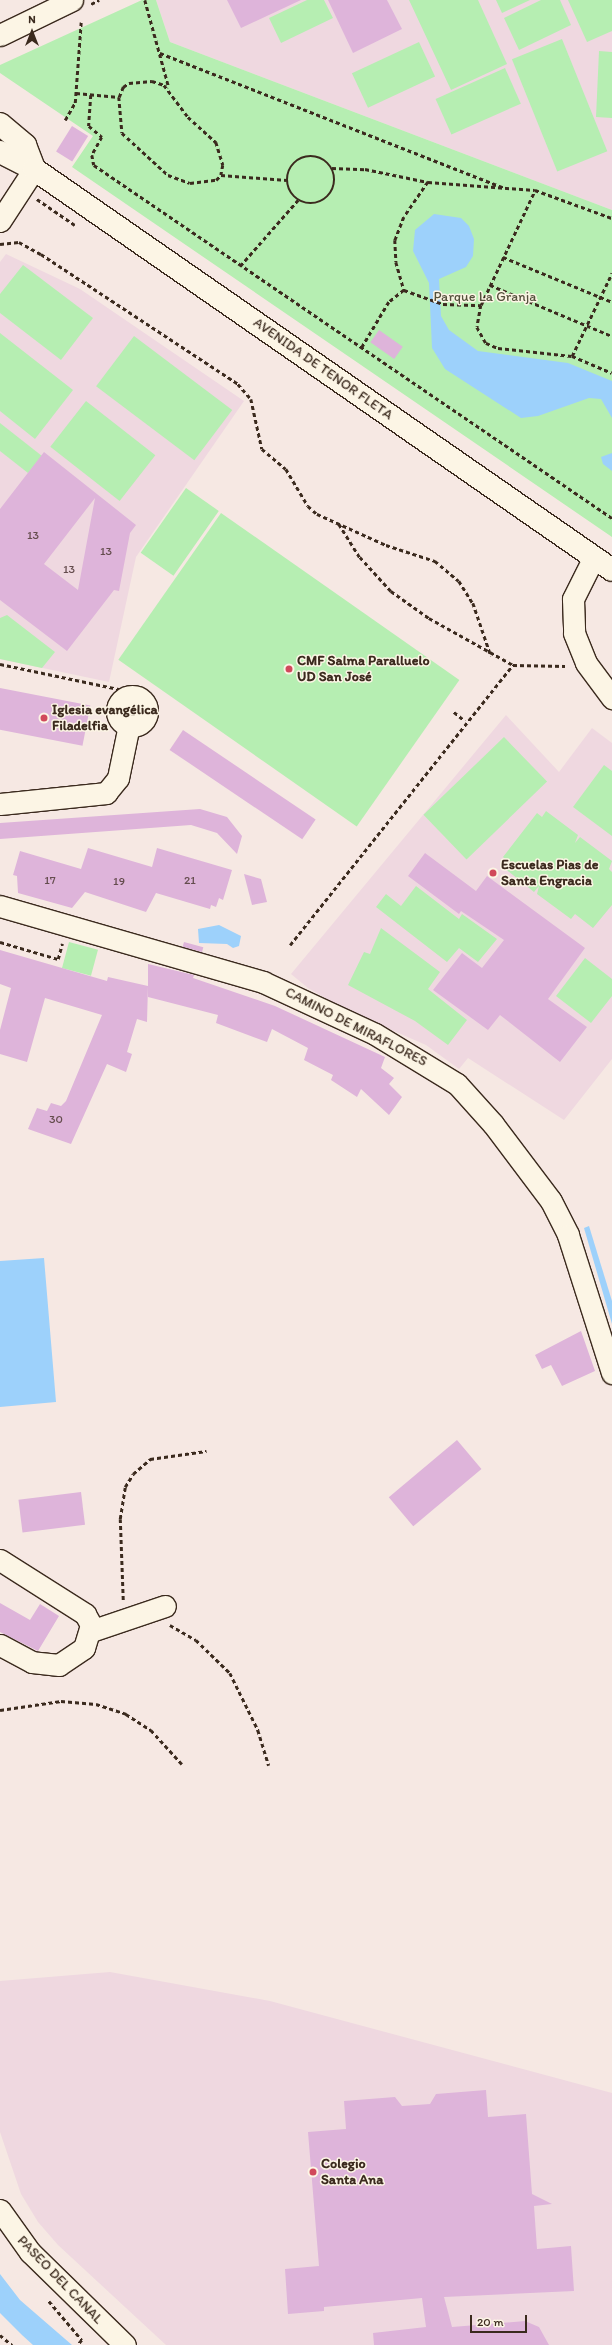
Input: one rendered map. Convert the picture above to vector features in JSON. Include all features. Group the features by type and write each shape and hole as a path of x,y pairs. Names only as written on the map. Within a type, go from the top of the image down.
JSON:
{"main road":[{"path":"0,124 25,146 34,169"},
{"name":"AVENIDA DE TENOR FLETA","path":"0,152 34,169 612,570"}],"street":[{"path":"0,35 72,0"},
{"path":"0,221 34,169"},
{"path":"594,557 577,586 572,610 574,633 586,663 612,698"},
{"path":"0,804 106,793 118,778 129,725"},
{"name":"CAMINO DE MIRAFLORES","path":"0,906 271,985 375,1034 457,1084 493,1124 551,1201 570,1241 612,1373"},
{"path":"0,1560 80,1610 89,1618 91,1631 77,1655 59,1665 32,1662 0,1645"},
{"path":"91,1631 156,1609"},
{"name":"PASEO DEL CANAL","path":"0,2210 30,2252 125,2345"}],"path":[{"path":"145,0 170,88 188,117 216,142 223,165 222,175"},
{"path":"65,120 75,103 81,22"},
{"path":"160,53 504,188"},
{"path":"170,88 158,83 138,82 123,86 119,97 122,133 168,175 190,183 216,180 222,175 286,180"},
{"path":"76,94 119,97"},
{"path":"91,95 89,126 102,137 92,155 94,165 361,349 612,518"},
{"path":"332,168 334,186 326,200 313,205 298,200 286,180 290,168 303,158 321,158 332,168 365,169 428,182 535,190 612,218"},
{"path":"404,290 396,262 395,240 404,217 428,182"},
{"path":"535,190 481,305 477,327 486,343 498,348 572,356 612,373"},
{"path":"240,266 298,200"},
{"path":"0,244 19,242 41,254 238,384 251,399 262,449 286,469 308,506 338,524 434,560 459,581 473,603 490,656"},
{"path":"503,257 612,302"},
{"path":"572,356 602,297 612,273"},
{"path":"490,285 588,324 612,336"},
{"path":"361,349 389,302 404,290"},
{"path":"404,290 423,298 444,304 481,305"},
{"path":"338,524 360,557 390,591 490,656 512,665 541,668 586,663"},
{"path":"0,664 123,690"},
{"path":"290,945 465,721 512,665"},
{"path":"454,712 465,721"},
{"path":"0,942 58,960 68,926"},
{"path":"124,1620 120,1518 125,1487 133,1474 150,1459 206,1451"},
{"path":"156,1609 196,1640 230,1673 255,1723 269,1765"},
{"path":"0,1710 61,1701 96,1704 126,1714 151,1730 182,1764"},
{"path":"0,2335 12,2345"},
{"path":"78,2345 82,2340"}],"shaded area":[{"path":"156,0 612,0 612,210 170,42"},
{"path":"6,254 80,289 244,401 136,557 109,682 0,659 0,262"},
{"name":"Escuelas Pias de Santa Engracia","path":"506,715 559,772 592,728 612,743 612,1059 564,1120 468,1058 459,1069 426,1045 348,1011 308,988 291,974"},
{"name":"Colegio Santa Ana","path":"110,1972 270,2001 612,2093 612,2345 166,2345 58,2245 38,2222 21,2194 0,2132 0,1981"}],"green space":[{"name":"Parque La Granja","path":"142,0 156,0 170,42 612,210 612,537 72,167 93,136 0,73 0,65"},
{"path":"307,0 324,0 333,18 281,43 269,18"},
{"path":"409,0 478,0 507,64 451,90"},
{"path":"496,0 530,0 502,13"},
{"path":"541,0 560,0 571,25 519,50 504,18"},
{"path":"568,0 612,0 612,31 587,42"},
{"path":"562,39 607,151 557,171 512,59"},
{"path":"419,42 435,76 368,108 352,73"},
{"path":"599,51 612,52 612,118 596,117"},
{"path":"505,68 521,104 451,135 436,99"},
{"path":"23,265 93,318 61,360 0,313 0,294"},
{"path":"0,333 73,390 35,439 0,411"},
{"path":"134,336 232,410 194,460 96,386"},
{"path":"86,401 155,455 120,501 50,447"},
{"path":"0,423 42,456 28,473 0,451"},
{"path":"186,488 219,511 173,576 141,553"},
{"name":"CMF Salma Paralluelo UD San José","path":"221,513 459,680 357,827 118,660"},
{"path":"7,615 55,652 42,668 0,659 0,618"},
{"path":"504,737 547,782 467,859 423,815"},
{"path":"604,765 612,771 612,836 573,807"},
{"path":"546,811 578,835 575,843 580,837 612,861 609,869 612,872 612,905 593,928 575,914 571,919 537,894 539,886 534,892 503,867 507,861 503,857 537,813 542,817"},
{"path":"416,886 459,919 462,914 497,939 478,962 459,948 447,962 376,907 386,894 401,906"},
{"path":"381,928 440,972 428,989 467,1020 448,1045 415,1021 348,985 364,952 370,954"},
{"path":"69,942 98,950 91,976 62,968"},
{"path":"585,958 612,979 612,996 591,1023 556,996"}],"water":[{"path":"434,214 461,218 469,226 474,239 473,256 466,267 439,279 441,316 449,330 478,351 568,363 612,381 612,418 601,399 589,398 538,416 521,418 445,369 432,348 429,283 413,251 415,230"},
{"path":"612,453 612,471 603,464 601,457"},
{"path":"219,925 241,936 239,946 233,948 227,944 199,943 198,929"},
{"path":"589,1226 612,1301 612,1324 584,1228"},
{"path":"44,1258 56,1402 0,1407 0,1261"},
{"path":"0,2274 20,2300 72,2345 33,2345 22,2335 0,2313"}],"building":[{"path":"227,0 301,0 241,28"},
{"path":"328,0 387,0 402,29 353,53"},
{"path":"72,126 88,136 72,162 56,151"},
{"path":"379,330 403,347 394,359 370,342"},
{"path":"44,452 136,525 130,533 119,591 114,590 67,651 0,600 0,509","holes":["95,498 78,590 44,564"]},
{"name":"Iglesia evangélica Filadelfia","path":"0,688 90,706 82,746 0,730"},
{"path":"183,730 316,819 302,839 170,750"},
{"path":"200,809 227,817 242,836 237,854 217,833 191,825 0,839 0,823"},
{"path":"88,848 152,867 157,848 232,870 223,900 219,898 216,907 211,905 210,909 156,893 146,912 85,892 72,908 18,893 17,876 13,875 20,851 81,869"},
{"path":"425,853 476,891 487,876 585,948 548,999 587,1027 560,1062 500,1015 488,1030 433,990 462,953 482,968 504,940 461,911 459,914 408,876"},
{"path":"244,874 261,879 267,902 252,905"},
{"path":"184,942 203,947 202,952 183,947"},
{"path":"0,950 107,981 108,977 148,986 147,1022 137,1019 127,1052 132,1054 126,1072 107,1064 71,1144 28,1129 37,1108 47,1111 51,1103 61,1106 66,1101 102,1015 45,998 27,1062 0,1054 0,1030 11,988 0,984"},
{"path":"148,964 194,975 193,978 275,1006 385,1057 381,1068 394,1078 389,1084 402,1097 389,1115 361,1089 357,1097 331,1080 333,1075 304,1060 308,1048 272,1029 267,1042 216,1023 218,1015 148,997"},
{"path":"581,1331 595,1371 562,1386 551,1365 542,1369 535,1355"},
{"path":"457,1440 481,1469 413,1526 389,1497"},
{"path":"81,1492 85,1525 22,1532 18,1500"},
{"path":"0,1603 30,1620 40,1604 59,1616 38,1651 0,1632"},
{"path":"486,2090 488,2117 526,2114 532,2194 552,2204 534,2206 537,2249 571,2246 574,2291 444,2297 452,2327 525,2321 539,2327 549,2345 374,2345 373,2333 426,2327 422,2298 324,2307 324,2311 288,2314 285,2269 319,2266 308,2132 346,2129 344,2101 395,2097 402,2106 430,2104 436,2094"}],"place":[{"name":"CMF Salma Paralluelo UD San José","path":"289,669"},
{"name":"Iglesia evangélica Filadelfia","path":"44,718"},
{"name":"Escuelas Pias de Santa Engracia","path":"493,873"},
{"name":"Colegio Santa Ana","path":"313,2172"}]}
